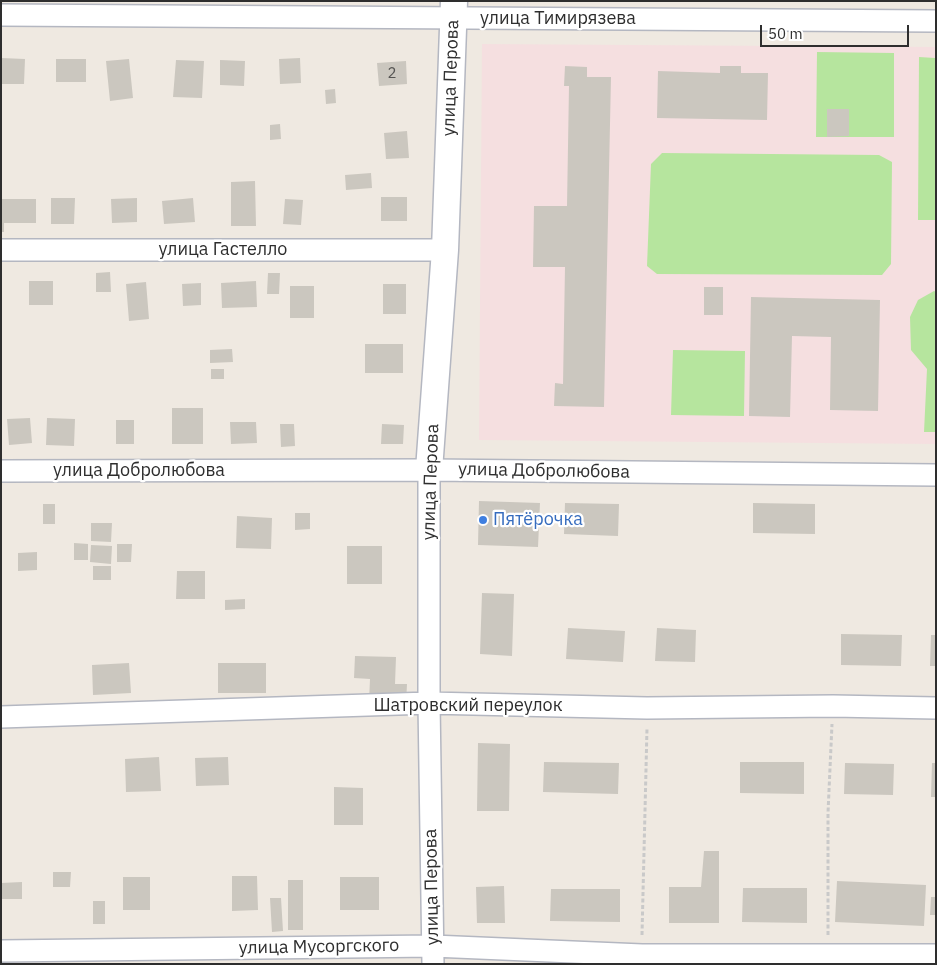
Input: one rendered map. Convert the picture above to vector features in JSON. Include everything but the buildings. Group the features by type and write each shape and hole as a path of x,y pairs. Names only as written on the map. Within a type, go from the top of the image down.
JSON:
{"street":[{"name":"улица Тимирязева","path":"1,15 454,10 936,21"},
{"name":"улица Перова","path":"433,955 429,703 429,470 445,250 454,10"},
{"name":"улица Гастелло","path":"1,250 445,250"},
{"name":"улица Добролюбова","path":"1,471 429,470 936,475"},
{"name":"Шатровский переулок","path":"1,717 429,703 647,708 833,706 936,708"},
{"name":"улица Мусоргского","path":"1,951 433,955 936,955"}],"path":[{"path":"828,954 828,813 833,706"},
{"path":"642,955 647,708"}],"shaded area":[{"path":"482,44 936,47 936,444 479,440"}],"green space":[{"path":"817,52 894,53 894,137 816,137"},
{"path":"919,57 935,58 935,220 918,220"},
{"path":"662,153 879,155 892,162 891,264 882,275 657,274 647,266 651,164"},
{"path":"934,291 936,292 936,432 924,432 927,369 911,350 910,317 918,300"},
{"path":"673,350 745,351 744,416 671,415"}],"place":[{"name":"Пятёрочка","path":"483,520"}]}
